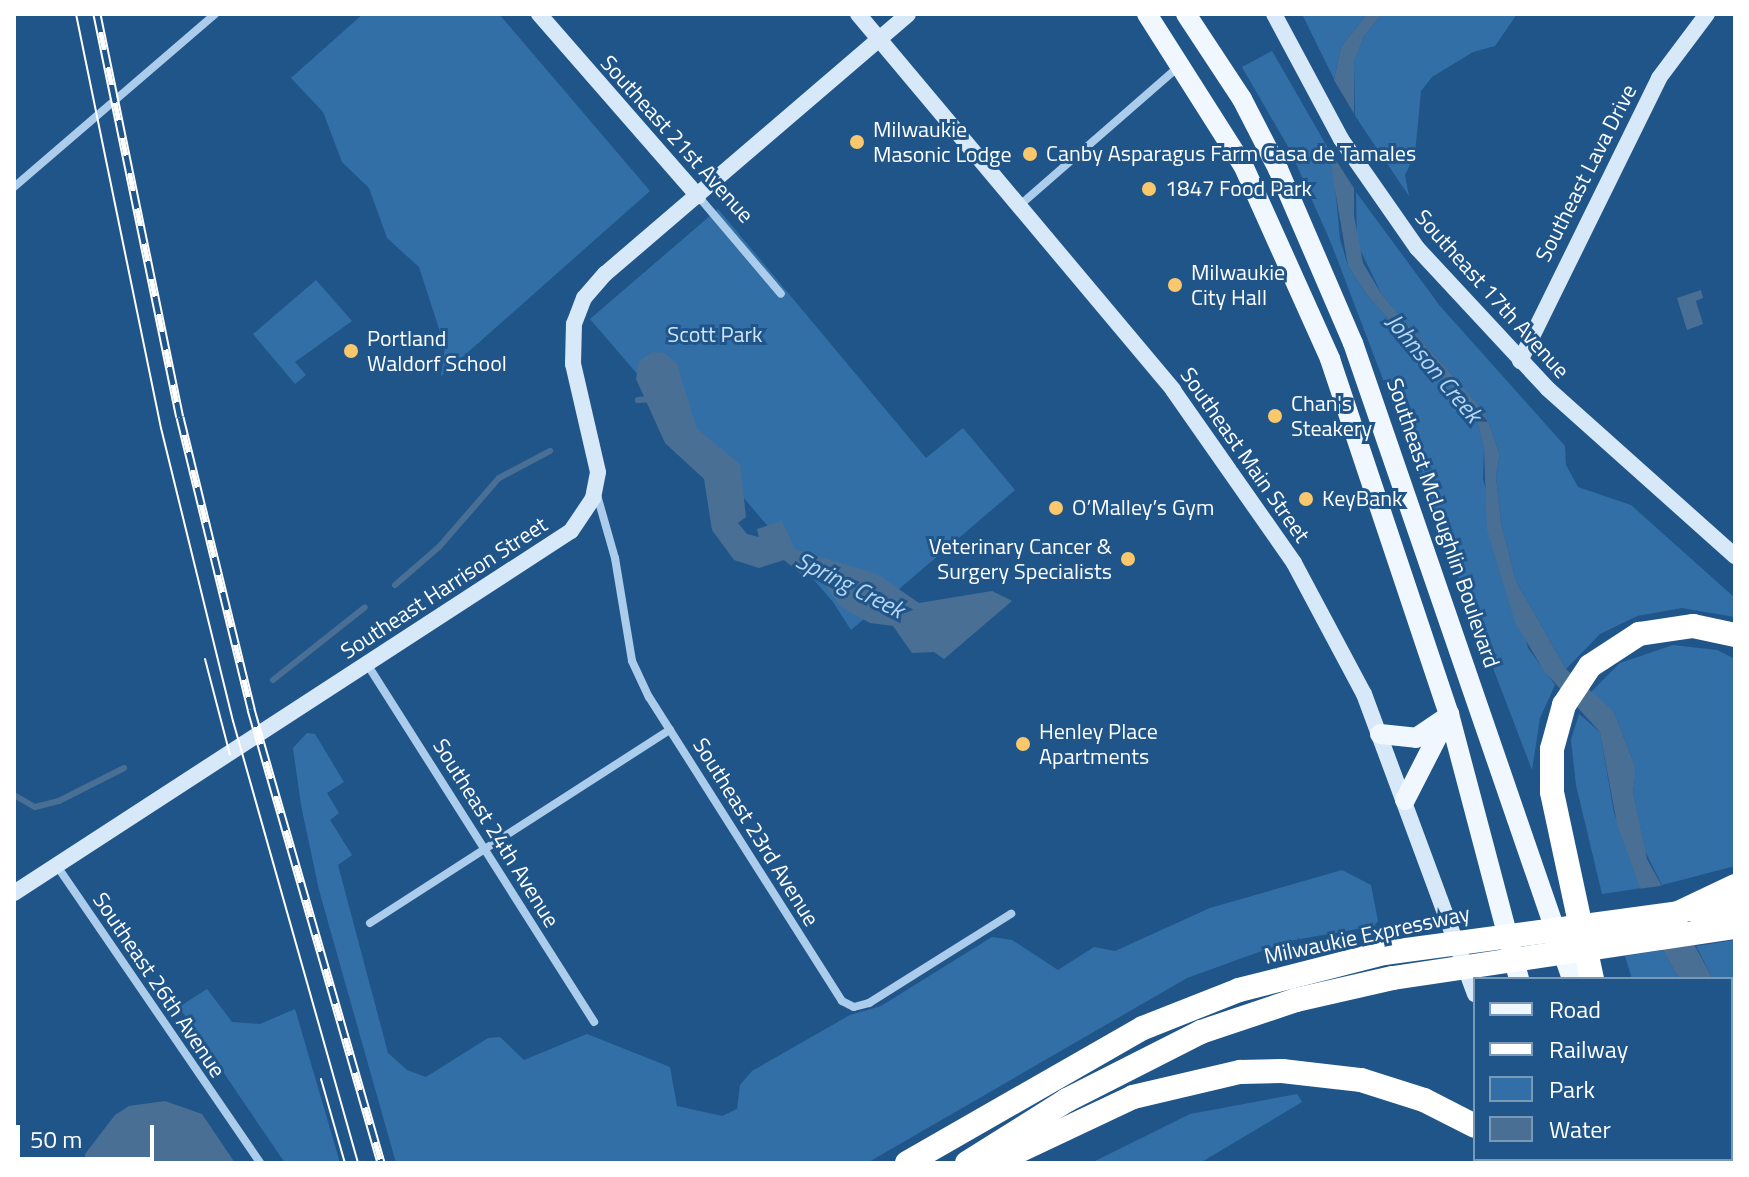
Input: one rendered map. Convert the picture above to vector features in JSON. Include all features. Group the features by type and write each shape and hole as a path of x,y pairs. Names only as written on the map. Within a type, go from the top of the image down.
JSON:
{"highway":[{"path":"1592,977 1555,814 1552,749 1571,690 1615,647 1665,627 1706,627 1735,635"},
{"path":"1678,913 1735,886"},
{"name":"Milwaukie Expressway","path":"907,1163 1143,1028 1239,990 1384,953 1735,907"},
{"name":"Milwaukie Expressway","path":"967,1163 1078,1093 1201,1032 1296,1000 1393,978 1735,927"},
{"path":"993,1163 1088,1115 1196,1079 1240,1072 1325,1074 1396,1089 1473,1125"}],"main road":[{"name":"Southeast Main Street","path":"858,14 1194,417 1247,490 1328,620 1380,734 1473,988"},
{"path":"596,491 597,451 573,364 579,308 599,280 908,14"},
{"path":"1147,14 1182,64 1243,165 1330,359 1449,714 1518,977"},
{"name":"Southeast McLoughlin Boulevard","path":"1186,14 1242,99 1278,169 1353,343 1571,977"},
{"name":"Southeast 17th Avenue","path":"1274,14 1296,59 1370,185 1417,248 1520,361 1735,556"},
{"name":"Southeast Lava Drive","path":"1520,361 1659,78 1707,14"},
{"name":"Southeast 21st Avenue","path":"546,17 698,196"},
{"name":"Southeast Harrison Street","path":"14,893 561,540 584,515 596,491"},
{"path":"1380,734 1416,738 1449,714"},
{"path":"1405,800 1449,714"}],"street":[{"path":"14,187 215,14"},
{"path":"1020,205 1182,64"},
{"name":"Southeast 21st Avenue","path":"698,196 781,294"},
{"name":"Southeast 23rd Avenue","path":"596,491 615,558 632,661 670,730 849,1005 869,1003 1011,914"},
{"name":"Southeast 24th Avenue","path":"367,664 594,1022"},
{"path":"370,923 670,730"},
{"name":"Southeast 26th Avenue","path":"57,866 260,1163"}],"green space":[{"path":"363,14 499,14 650,191 441,376 445,347 419,267 387,238 369,188 342,162 323,112 291,78"},
{"path":"1302,14 1367,14 1341,47 1334,79"},
{"path":"1382,14 1517,14 1495,46 1473,52 1432,77 1421,91 1415,154 1405,175 1409,196 1355,116 1354,62 1364,36"},
{"path":"1272,51 1332,155 1340,239 1348,266 1367,295 1476,417 1484,448 1483,479 1528,648 1555,685 1540,718 1532,770 1331,243 1290,150 1242,67"},
{"path":"1356,192 1440,306 1565,446 1566,465 1578,487 1631,505 1735,598 1735,617 1682,608 1637,616 1600,634 1566,669 1516,581 1501,523 1496,476 1500,455 1485,412 1382,295 1357,243"},
{"name":"Scott Park","path":"718,209 926,458 963,428 1015,490 851,630 833,602 590,319"},
{"path":"316,280 352,321 295,362 306,375 295,384 253,334"},
{"path":"1673,645 1717,650 1735,659 1735,866 1662,885 1645,851 1633,792 1636,769 1614,712 1590,693 1620,663"},
{"path":"1579,714 1600,732 1614,813 1642,888 1602,894 1576,785 1571,740"},
{"path":"307,733 315,734 344,782 327,793 339,813 330,820 352,855 338,865 388,1053 407,1070 426,1077 488,1038 500,1037 524,1060 587,1034 670,1067 677,1106 722,1116 737,1109 740,1085 752,1071 850,1015 881,1006 992,937 1012,940 1058,970 1094,947 1115,951 1210,908 1342,870 1371,885 1378,921 1374,926 1289,941 1187,978 867,1163 396,1163 319,890 301,805 293,748"},
{"path":"1735,940 1735,1019 1733,977 1712,977 1696,946"},
{"path":"1663,950 1678,977 1631,977 1625,956"},
{"path":"207,989 232,1022 260,1024 295,1009 340,1163 285,1163 179,1007"},
{"path":"1297,1094 1302,1102 1200,1163 1091,1163 1190,1114"},
{"path":"1733,1117 1735,1163 1686,1163 1733,1161"}],"water":[{"name":"Johnson Creek","path":"1367,14 1382,14 1364,36 1354,62 1354,216 1363,263 1382,295 1485,412 1500,455 1496,476 1501,523 1516,581 1566,669 1614,712 1636,769 1633,792 1647,859 1712,977 1678,977 1663,950 1617,824 1600,732 1544,671 1515,622 1487,529 1484,448 1476,417 1367,295 1348,266 1332,172 1334,79 1341,47"},
{"path":"1701,290 1703,298 1696,301 1703,324 1687,330 1677,298"},
{"path":"653,352 664,353 677,364 697,429 740,464 746,517 738,523 747,534 759,537 757,529 782,521 795,549 877,574 919,603 992,591 1012,601 944,659 934,652 912,653 893,626 870,623 841,607 821,579 801,574 784,560 759,568 734,560 712,530 704,479 665,443 636,379 639,361"},
{"path":"165,1101 202,1114 235,1163 86,1163 85,1154 115,1115 129,1106"}],"pier":[{"path":"1331,75 1359,122 1359,196 1328,148"},
{"path":"1667,885 1699,943 1658,949 1638,889"}],"waterway":[{"name":"Spring Creek","path":"638,400 655,399"},
{"name":"Spring Creek","path":"395,585 439,547 499,478 550,451"},
{"name":"Spring Creek","path":"273,680 365,607"},
{"name":"Spring Creek","path":"14,795 35,807 59,801 124,768"}],"tram line":[{"path":"76,14 161,428 233,721 358,1163"},
{"path":"205,659 230,755"},
{"path":"321,1079 345,1163"}],"railway":[{"path":"97,14 180,417 251,709 381,1163"}],"place":[{"name":"Milwaukie Masonic Lodge","path":"857,142"},
{"name":"Canby Asparagus Farm Casa de Tamales","path":"1030,154"},
{"name":"1847 Food Park","path":"1149,189"},
{"name":"Milwaukie City Hall","path":"1175,285"},
{"name":"Portland Waldorf School","path":"351,351"},
{"name":"Chan's Steakery","path":"1275,416"},
{"name":"KeyBank","path":"1306,499"},
{"name":"O’Malley’s Gym","path":"1056,508"},
{"name":"Veterinary Cancer & Surgery Specialists","path":"1128,559"},
{"name":"Henley Place Apartments","path":"1023,744"}]}
